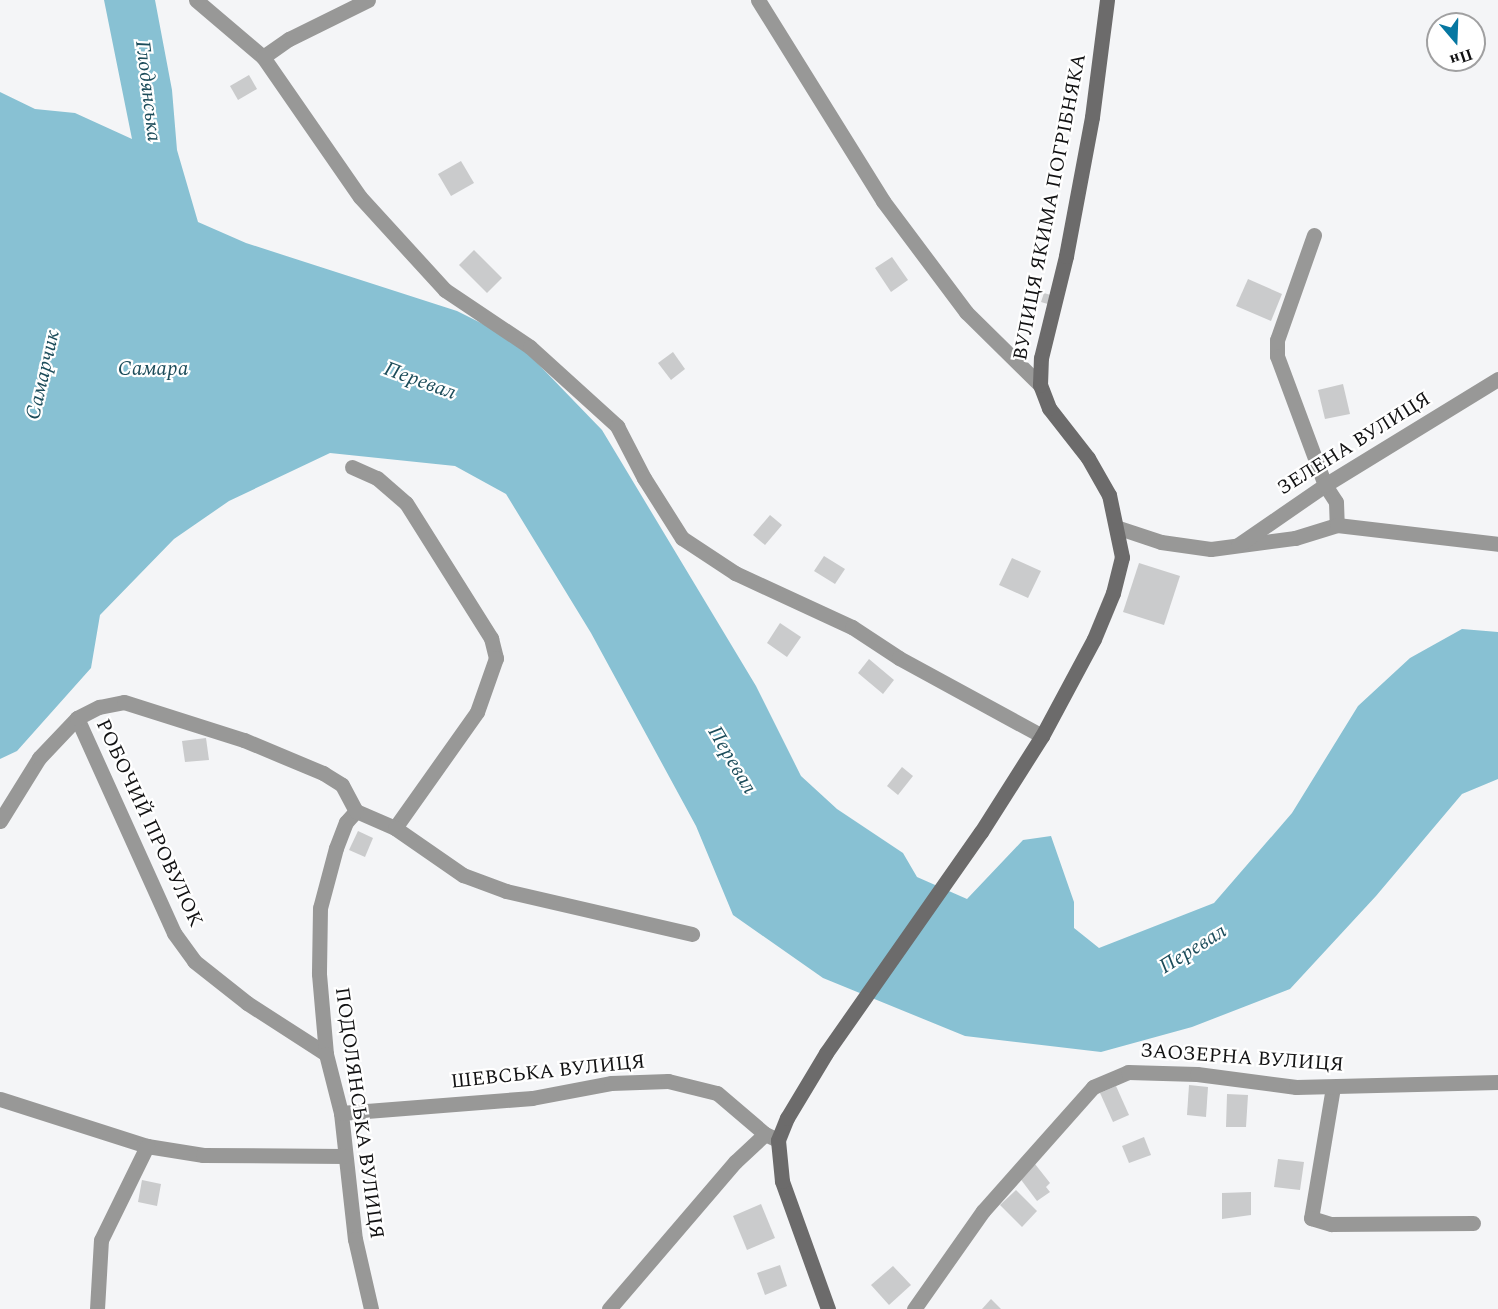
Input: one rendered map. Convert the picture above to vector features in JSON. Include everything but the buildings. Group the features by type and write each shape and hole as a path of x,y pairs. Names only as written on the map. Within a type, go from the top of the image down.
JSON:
{"street":[{"path":"196,0 262,57 360,197 411,255 446,290 530,347 617,426 644,478 682,538 735,573 852,627 899,658 1042,736"},
{"path":"262,57 289,39 368,0"},
{"path":"609,1309 735,1162 772,1137 787,1118 826,1053 981,832 1042,736 1113,593 1122,557 1119,528 1109,495 1088,458 1049,408 1040,385 966,312 883,201 758,0"},
{"name":"ВУЛИЦЯ ЯКИМА ПОГРІБНЯКА","path":"1040,385 1041,358 1066,256 1092,117 1107,0"},
{"path":"1314,235 1277,340 1277,356 1325,485 1336,502 1337,525"},
{"name":"ЗЕЛЕНА ВУЛИЦЯ","path":"1234,548 1325,485 1498,379"},
{"path":"352,467 377,478 406,502 491,638 496,658 477,712 395,828"},
{"path":"1119,528 1161,542 1211,549 1234,548 1295,538 1337,525 1498,544"},
{"path":"0,821 39,759 77,718 99,706 124,702 244,740 342,785 356,811 395,828 463,875 506,891 692,934"},
{"name":"РОБОЧИЙ ПРОВУЛОК","path":"77,718 174,933 194,961 247,1002 326,1054"},
{"name":"ПОДОЛЯНСЬКА ВУЛИЦЯ","path":"356,811 346,822 336,848 320,908 319,974 326,1054 341,1113 355,1239 371,1309"},
{"name":"ЗАОЗЕРНА ВУЛИЦЯ","path":"914,1309 983,1211 1093,1087 1128,1072 1197,1074 1296,1087 1498,1082"},
{"name":"ШЕВСЬКА ВУЛИЦЯ","path":"341,1113 532,1098 611,1083 668,1081 717,1094 772,1137"},
{"path":"1333,1087 1311,1218 1331,1224 1473,1223"},
{"path":"0,1099 147,1146 203,1155 344,1156"},
{"path":"772,1137 782,1181 828,1309"},
{"path":"97,1309 101,1240 147,1146"}],"water":[{"name":"Самара","path":"104,0 155,0 172,90 177,150 198,222 246,243 457,311 515,340 602,430 756,686 801,776 837,809 903,853 917,877 967,899 1023,840 1051,836 1074,902 1074,928 1099,948 1214,903 1292,813 1358,706 1410,658 1462,629 1498,632 1498,779 1462,794 1376,896 1290,989 1192,1027 1101,1052 965,1036 823,978 733,915 696,826 591,633 506,494 455,466 330,453 229,501 174,539 100,615 91,668 17,751 0,759 0,92 35,109 75,113 132,139"}],"water label":[{"name":"Глодянська","path":"148,91"},
{"name":"Самарчик","path":"43,375"},
{"name":"Перевал","path":"420,381"},
{"name":"Перевал","path":"732,760"},
{"name":"Перевал","path":"1193,949"}]}
